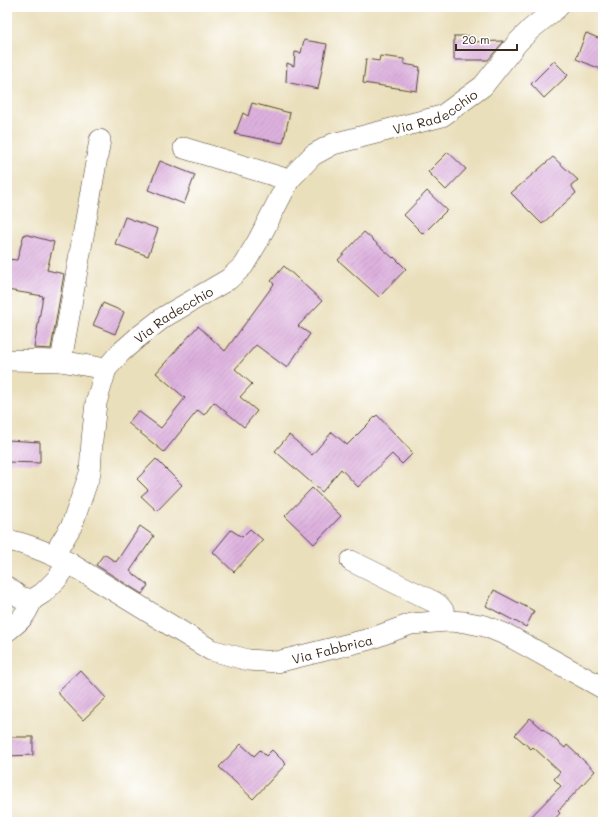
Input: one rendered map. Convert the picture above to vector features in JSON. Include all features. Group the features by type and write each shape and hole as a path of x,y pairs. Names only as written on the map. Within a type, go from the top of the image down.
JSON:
{"street":[{"name":"Via Radecchio","path":"7,631 23,619 32,600 44,593 56,580 61,559 90,473 96,402 106,369 120,353 164,317 229,280 242,266 258,241 289,180 313,155 333,144 442,116 483,86 517,43 531,28 558,7"},
{"path":"61,361 100,140"},
{"path":"184,148 289,180"},
{"path":"7,360 61,361 106,369"},
{"name":"Via Fabbrica","path":"7,540 23,543 61,559 210,650 248,660 277,662 370,639 411,624 447,621 465,622 485,626 507,636 603,688"},
{"path":"350,561 434,602 440,606 445,613 447,621"},
{"path":"7,587 20,597 32,600"}],"building":[{"path":"586,33 603,40 603,70 576,59"},
{"path":"454,36 470,36 470,42 503,42 488,60 454,60"},
{"path":"304,40 327,44 318,89 286,82 287,63 294,66 295,52 301,53"},
{"path":"380,56 404,59 404,64 420,67 417,91 363,83 366,59 379,61"},
{"path":"554,61 568,75 544,98 531,84"},
{"path":"252,103 290,113 283,143 235,134 243,113 248,116"},
{"path":"448,152 466,169 446,190 428,172"},
{"path":"553,157 578,180 571,185 576,193 542,224 511,193"},
{"path":"160,161 195,175 184,204 148,190"},
{"path":"427,191 447,210 423,234 404,215"},
{"path":"125,217 158,229 148,256 115,244"},
{"path":"364,232 406,269 379,297 338,260"},
{"path":"24,234 54,242 47,270 64,274 51,349 34,348 43,296 7,290 7,259 17,260"},
{"path":"284,266 322,301 298,326 310,334 287,368 256,345 235,369 252,384 240,397 257,411 244,427 214,402 204,415 198,410 164,452 128,423 138,411 161,428 185,398 156,373 198,326 225,351 274,284 271,281"},
{"path":"103,303 124,312 115,334 93,325"},
{"path":"377,415 413,453 402,464 392,454 358,487 341,469 322,492 275,451 289,435 312,455 332,432 347,445"},
{"path":"7,440 40,442 40,463 7,462"},
{"path":"156,459 182,485 157,511 141,496 148,490 137,479"},
{"path":"312,488 341,516 314,544 285,516"},
{"path":"140,526 154,536 130,571 148,585 142,594 96,565 104,554 116,562"},
{"path":"250,529 263,540 234,572 213,552 231,530 242,537"},
{"path":"494,590 534,611 526,627 486,606"},
{"path":"80,670 106,698 83,720 57,692"},
{"path":"530,718 565,748 567,745 595,771 558,811 560,813 552,822 526,822 561,786 554,779 560,772 533,747 531,749 515,735"},
{"path":"7,737 33,737 33,755 7,756"},
{"path":"241,744 254,756 260,750 266,756 272,750 286,764 253,799 219,767"}]}
